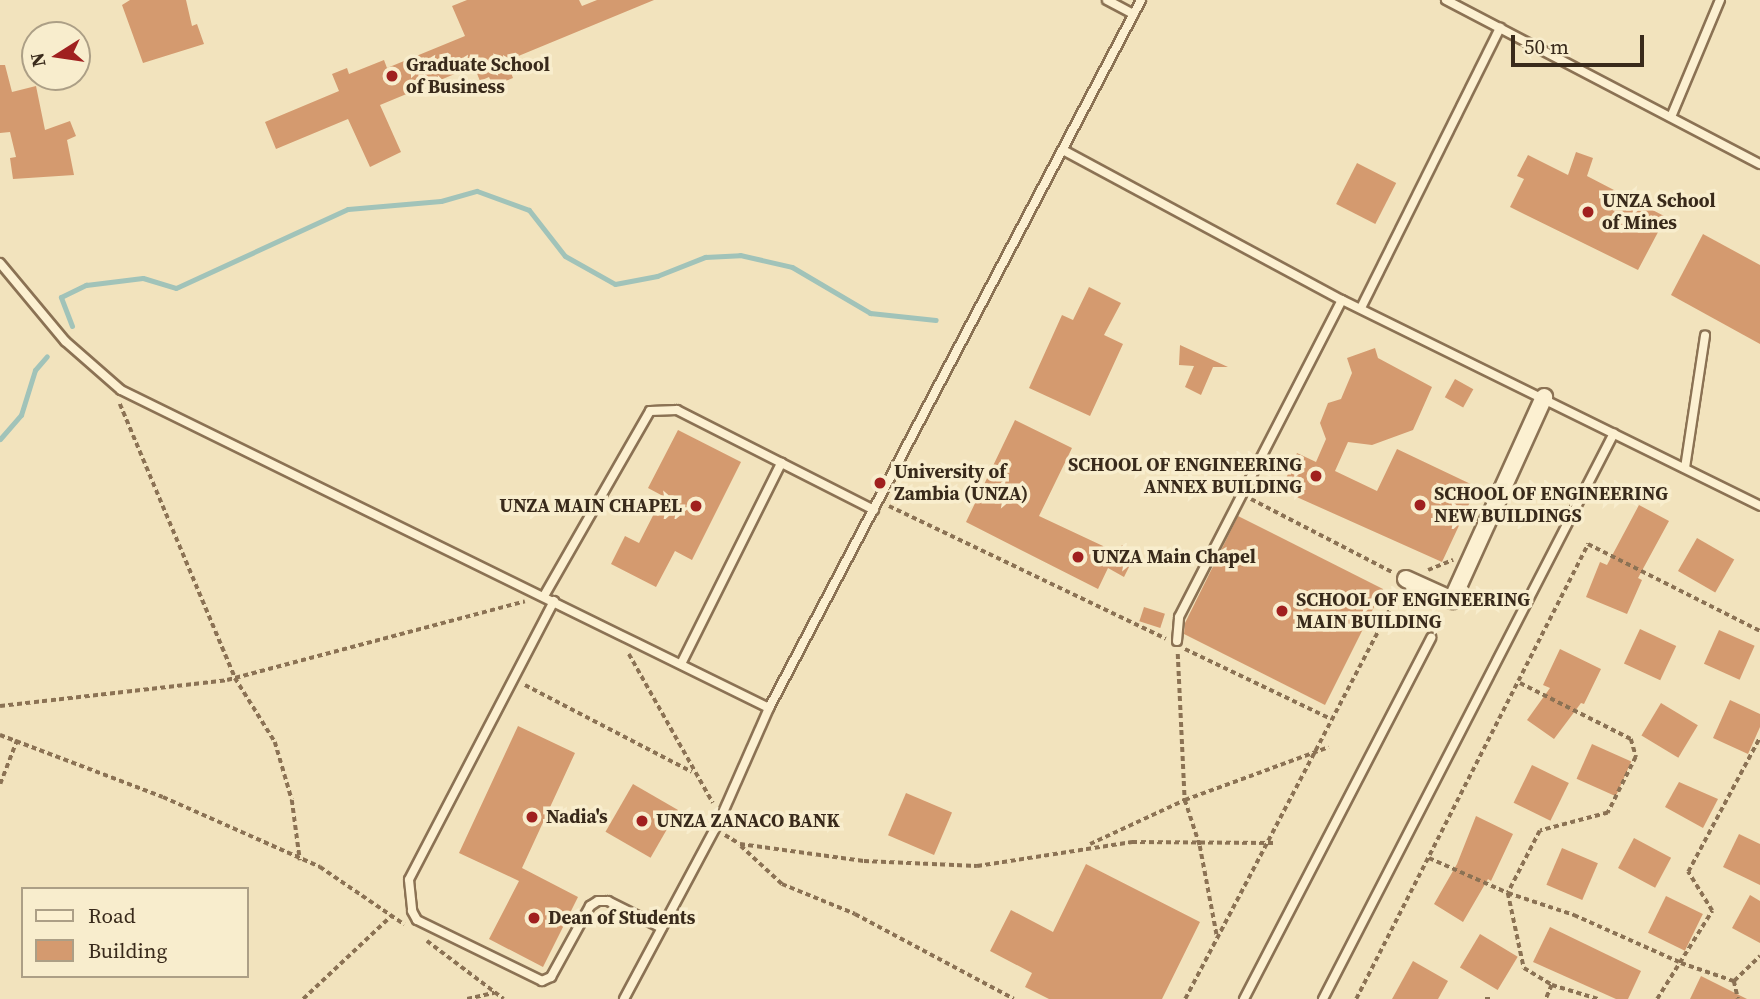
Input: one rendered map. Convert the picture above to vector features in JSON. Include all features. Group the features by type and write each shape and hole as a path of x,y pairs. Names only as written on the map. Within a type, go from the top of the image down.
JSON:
{"street":[{"path":"1406,579 1452,600 1544,397"}],"lane":[{"path":"1107,0 1133,14"},
{"path":"624,999 721,817 769,708 1141,0"},
{"path":"1446,0 1760,164"},
{"path":"1671,117 1720,0"},
{"path":"1361,308 1500,28"},
{"path":"1063,150 1342,300 1544,397 1760,506"},
{"path":"0,263 65,341 121,390 769,708"},
{"path":"1177,643 1179,617 1342,300"},
{"path":"1685,468 1705,336"},
{"path":"544,596 650,411 677,410 874,510"},
{"path":"1323,999 1614,433"},
{"path":"681,664 781,463"},
{"path":"554,601 408,880 409,899 417,920 542,981 551,977 590,906 598,901 608,901 662,928"},
{"path":"1244,999 1431,638"}],"path":[{"path":"121,390 119,407 235,678 275,742 292,800 300,860"},
{"path":"1242,494 1406,579"},
{"path":"878,501 1332,719"},
{"path":"1356,999 1520,683 1588,544 1760,631"},
{"path":"1185,999 1406,579 1474,551"},
{"path":"0,706 235,678 544,596"},
{"path":"618,633 721,817"},
{"path":"1177,643 1185,800 1200,846 1217,937"},
{"path":"513,679 694,773"},
{"path":"1520,683 1631,739 1636,757 1608,813 1540,831 1508,893 1524,968 1552,985 1598,999"},
{"path":"0,735 163,797 320,867 414,931"},
{"path":"1657,999 1712,911 1688,872 1760,737"},
{"path":"0,784 16,740"},
{"path":"1085,846 1185,800 1329,747"},
{"path":"715,828 740,844 782,884 855,914 1014,999"},
{"path":"740,844 864,861 977,866 1085,846 1187,841 1200,846 1276,843"},
{"path":"1429,858 1508,893 1574,915 1679,962 1734,981"},
{"path":"303,999 391,916"},
{"path":"424,939 504,999"},
{"path":"1734,981 1760,956"},
{"path":"1657,999 1679,962"},
{"path":"1734,981 1738,999"},
{"path":"1546,999 1552,985"},
{"path":"467,999 494,993"}],"building":[{"path":"130,0 186,0 192,26 197,24 204,44 143,63 122,5"},
{"name":"Graduate School of Business","path":"467,0 579,0 582,6 597,0 654,0 516,57 520,66 510,70 513,78 493,86 489,77 480,81 474,66 380,105 401,152 370,167 348,119 276,149 265,122 339,91 332,74 347,68 349,74 384,60 387,68 465,36 452,6"},
{"path":"0,65 5,65 12,92 37,91 45,130 70,121 76,136 67,140 74,175 13,179 10,158 16,157 10,132 0,133"},
{"name":"UNZA School of Mines","path":"1576,152 1593,158 1587,176 1666,217 1638,270 1510,207 1524,179 1517,176 1528,155 1568,175"},
{"path":"1357,163 1396,183 1375,224 1336,204"},
{"path":"1703,234 1760,265 1760,344 1671,295"},
{"path":"1089,287 1121,303 1104,335 1123,344 1090,416 1029,388 1062,315 1073,320"},
{"path":"1180,345 1228,367 1213,367 1201,395 1185,387 1194,366 1179,365"},
{"path":"1375,348 1378,358 1432,387 1413,430 1372,445 1348,442 1335,471 1377,491 1397,449 1477,487 1442,562 1281,490 1297,453 1316,462 1326,439 1320,423 1328,403 1341,399 1352,373 1347,358"},
{"path":"1455,379 1473,389 1463,408 1445,397"},
{"path":"1015,420 1072,448 1039,516 1118,553 1122,545 1136,553 1124,577 1108,568 1098,589 966,522"},
{"name":"UNZA MAIN CHAPEL","path":"678,430 741,462 692,560 675,551 656,587 611,564 625,536 639,543 663,496 648,488"},
{"path":"1639,505 1669,521 1638,578 1642,580 1627,614 1586,597 1600,562 1607,565"},
{"name":"SCHOOL OF ENGINEERING MAIN BUILDING","path":"1238,516 1383,589 1325,705 1184,634 1185,623"},
{"path":"1697,538 1734,560 1715,592 1678,571"},
{"path":"1144,607 1165,614 1160,628 1139,621"},
{"path":"1640,629 1676,646 1660,680 1624,663"},
{"path":"1719,630 1755,646 1740,680 1704,664"},
{"path":"1560,649 1601,669 1584,704 1581,703 1554,739 1527,720 1550,688 1543,685"},
{"path":"1730,700 1760,714 1760,727 1748,754 1713,738"},
{"path":"1661,703 1698,725 1678,758 1641,736"},
{"path":"518,726 575,753 522,868 578,897 543,967 489,939 519,881 459,853"},
{"path":"1592,744 1631,761 1616,796 1577,779"},
{"path":"1532,765 1569,783 1550,821 1514,803"},
{"path":"1679,782 1718,799 1703,828 1665,807"},
{"name":"UNZA ZANACO BANK","path":"633,784 678,810 651,858 606,832"},
{"path":"906,793 952,813 934,855 888,835"},
{"path":"1476,816 1513,834 1491,881 1488,879 1463,922 1434,904 1457,864"},
{"path":"1739,834 1760,844 1760,885 1723,867"},
{"path":"1634,838 1671,858 1655,888 1618,868"},
{"path":"1562,848 1598,863 1582,900 1546,885"},
{"path":"1086,864 1200,922 1162,999 1049,999 1025,987 1032,973 990,951 1011,910 1053,932"},
{"path":"1750,895 1760,901 1760,943 1732,928"},
{"path":"1666,896 1703,914 1685,951 1648,933"},
{"path":"1550,927 1641,971 1628,999 1616,999 1533,962"},
{"path":"1480,934 1518,957 1498,990 1460,967"},
{"path":"1413,961 1448,981 1438,999 1392,999"},
{"path":"1701,976 1747,999 1690,999"}],"waterway":[{"path":"72,326 61,297 86,285 143,278 176,288 348,209 441,201 477,191 529,210 565,256 615,284 657,276 705,257 740,255 792,267 870,313 936,320"},
{"path":"0,439 21,415 35,370 47,356"}],"place":[{"name":"Graduate School of Business","path":"392,76"},
{"name":"UNZA School of Mines","path":"1588,212"},
{"name":"SCHOOL OF ENGINEERING ANNEX BUILDING","path":"1316,476"},
{"name":"University of Zambia (UNZA)","path":"880,483"},
{"name":"SCHOOL OF ENGINEERING NEW BUILDINGS","path":"1420,505"},
{"name":"UNZA MAIN CHAPEL","path":"696,506"},
{"name":"UNZA Main Chapel","path":"1078,557"},
{"name":"SCHOOL OF ENGINEERING MAIN BUILDING","path":"1282,611"},
{"name":"Nadia's","path":"532,817"},
{"name":"UNZA ZANACO BANK","path":"642,821"},
{"name":"Dean of Students","path":"534,918"}]}
